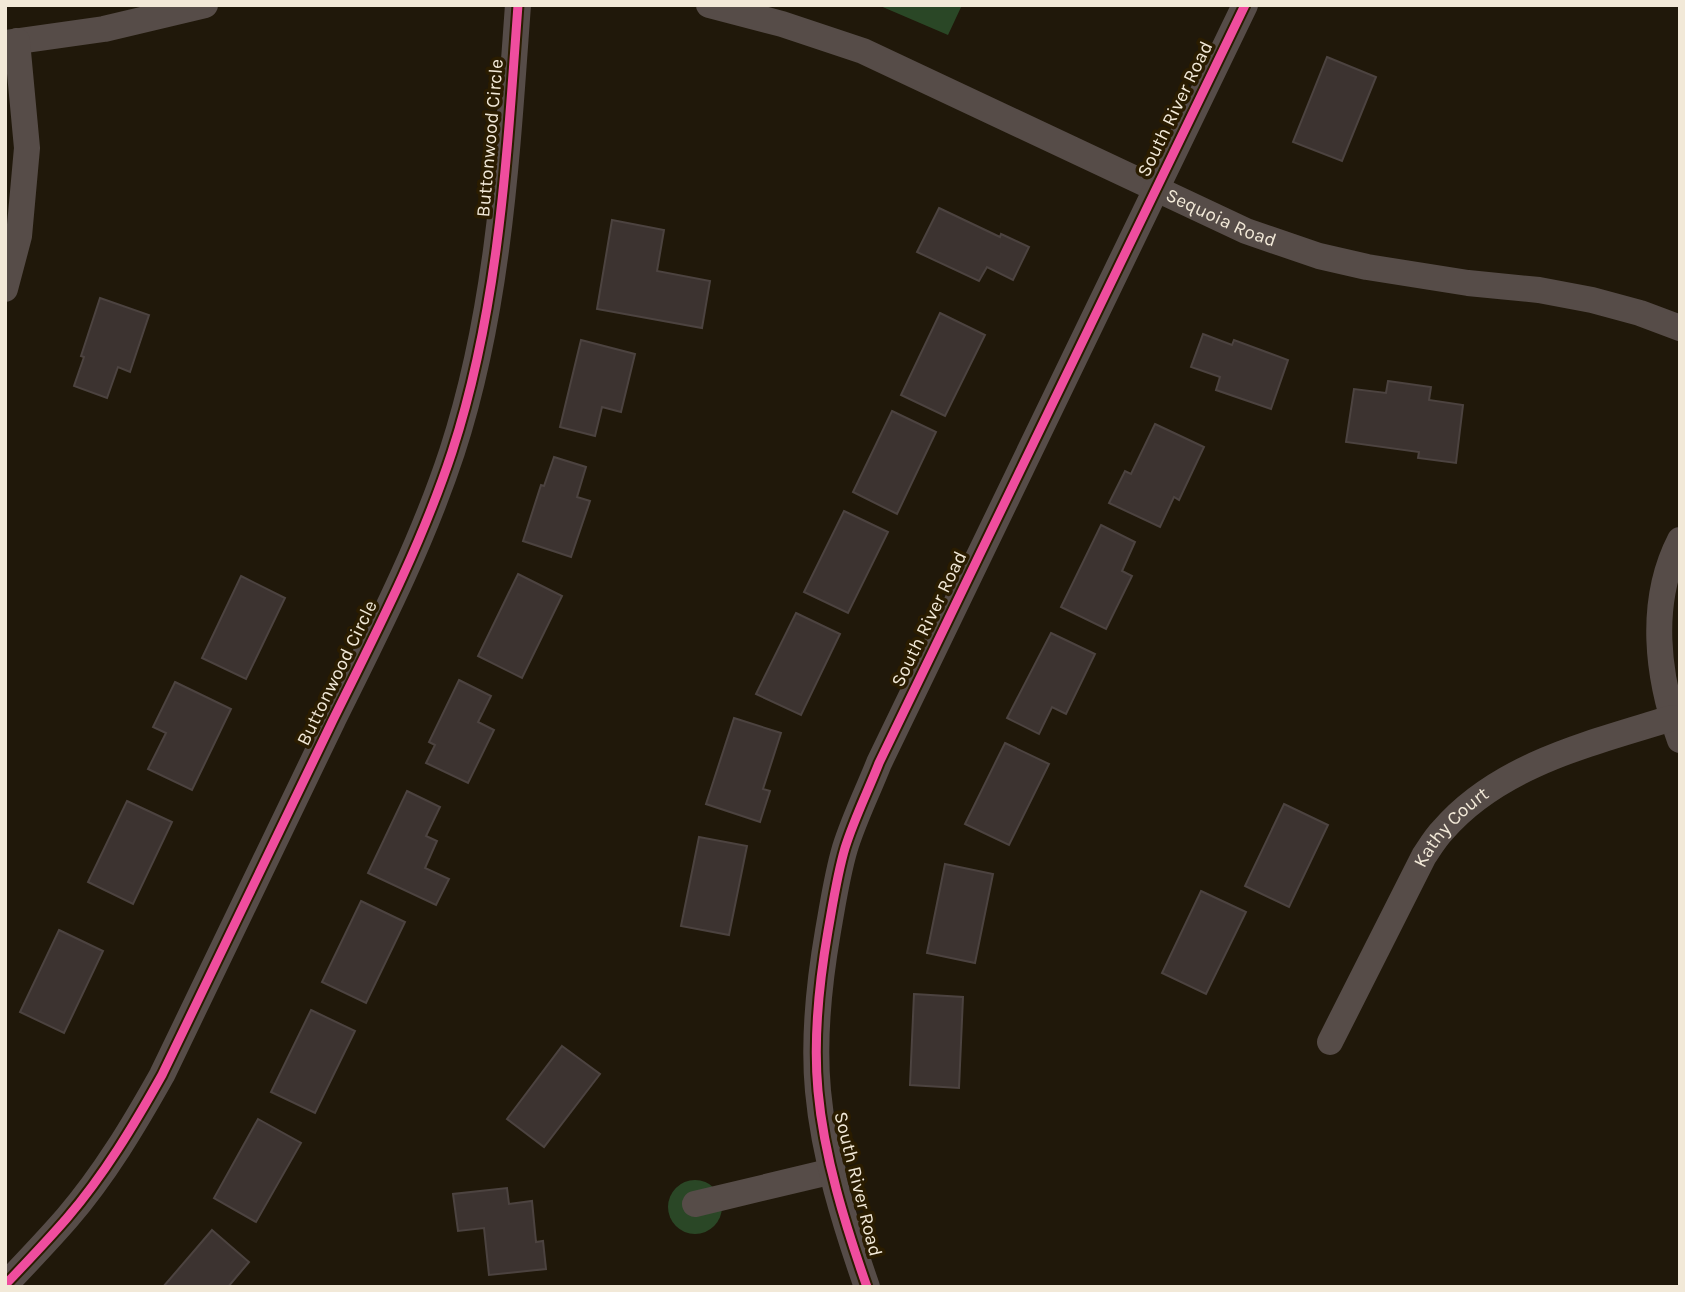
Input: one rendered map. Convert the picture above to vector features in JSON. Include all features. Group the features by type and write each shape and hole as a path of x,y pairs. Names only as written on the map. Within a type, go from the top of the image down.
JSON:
{"street":[{"path":"5,289 19,236 27,148 11,42 104,29 205,5"},
{"name":"Buttonwood Circle","path":"5,1285 68,1217 107,1165 137,1120 162,1075 397,589 436,496 452,450 476,360 496,263 519,5"},
{"name":"Sequoia Road","path":"709,5 782,24 863,51 1246,231 1319,256 1367,267 1468,283 1539,290 1592,300 1640,313 1680,328"},
{"name":"South River Road","path":"867,1287 851,1240 825,1142 818,1090 816,1038 824,956 846,846 879,763 1245,5"},
{"path":"1676,729 1660,666 1659,630 1662,594 1671,556 1680,540"},
{"name":"Kathy Court","path":"1330,1042 1424,856 1442,831 1468,805 1495,786 1534,765 1590,743 1676,729"},
{"name":"South River Road","path":"695,1205 833,1171"}],"green space":[{"path":"878,5 962,5 948,35"},
{"path":"695,1180 714,1188 722,1207 714,1226 695,1234 676,1226 668,1207 676,1188"}],"building":[{"path":"1327,57 1376,77 1342,161 1293,142"},
{"path":"939,208 1000,237 1001,234 1029,247 1013,280 987,267 979,281 917,252"},
{"path":"612,220 664,230 657,271 710,281 702,328 597,309"},
{"path":"100,298 149,315 130,372 118,367 107,398 74,386"},
{"path":"940,313 985,335 945,416 901,395"},
{"path":"1203,334 1232,345 1234,340 1288,360 1271,409 1216,390 1220,377 1191,367"},
{"path":"581,340 635,354 621,412 602,407 595,436 560,427"},
{"path":"1388,381 1431,387 1429,400 1463,405 1456,463 1418,458 1419,452 1346,442 1354,389 1386,393"},
{"path":"892,411 936,432 897,514 853,492"},
{"path":"1155,424 1204,447 1179,500 1174,497 1160,527 1109,503 1125,471 1131,474"},
{"path":"554,457 586,467 577,497 590,501 571,557 523,541 541,485 544,486"},
{"path":"844,511 888,532 848,613 804,592"},
{"path":"1101,525 1135,542 1122,571 1132,576 1106,629 1061,607"},
{"path":"518,574 562,596 522,678 478,656"},
{"path":"241,576 285,598 246,679 202,658"},
{"path":"796,613 840,634 801,715 756,694"},
{"path":"1051,633 1095,654 1066,714 1052,707 1039,734 1007,718"},
{"path":"459,680 491,696 478,722 494,730 468,783 426,763 435,745 429,742"},
{"path":"175,682 231,709 192,790 148,769 166,733 153,727"},
{"path":"734,718 781,733 763,789 770,791 760,822 706,804"},
{"path":"1005,743 1049,764 1009,845 965,824"},
{"path":"407,791 440,807 426,836 437,841 425,868 449,879 436,905 368,873"},
{"path":"127,801 172,822 133,904 88,882"},
{"path":"1284,804 1328,825 1289,907 1245,886"},
{"path":"699,837 747,846 729,935 681,926"},
{"path":"945,864 993,874 975,963 927,953"},
{"path":"1201,891 1246,912 1206,994 1162,973"},
{"path":"361,901 405,922 366,1003 322,982"},
{"path":"59,930 103,951 64,1033 20,1012"},
{"path":"914,994 963,997 959,1088 910,1085"},
{"path":"311,1010 355,1031 315,1113 271,1092"},
{"path":"562,1046 600,1074 544,1147 507,1119"},
{"path":"258,1119 301,1143 256,1222 214,1198"},
{"path":"507,1188 509,1204 532,1201 536,1242 543,1241 546,1269 489,1275 484,1228 458,1231 453,1194"},
{"path":"212,1230 249,1262 228,1287 163,1287"}],"cycle path":[{"path":"5,1285 94,1185 162,1075 380,624 426,522 452,452 468,398 491,287 505,174 518,5"},
{"path":"867,1287 830,1165 818,1091 817,1031 822,970 835,889 845,848 879,763 1245,5"}]}
